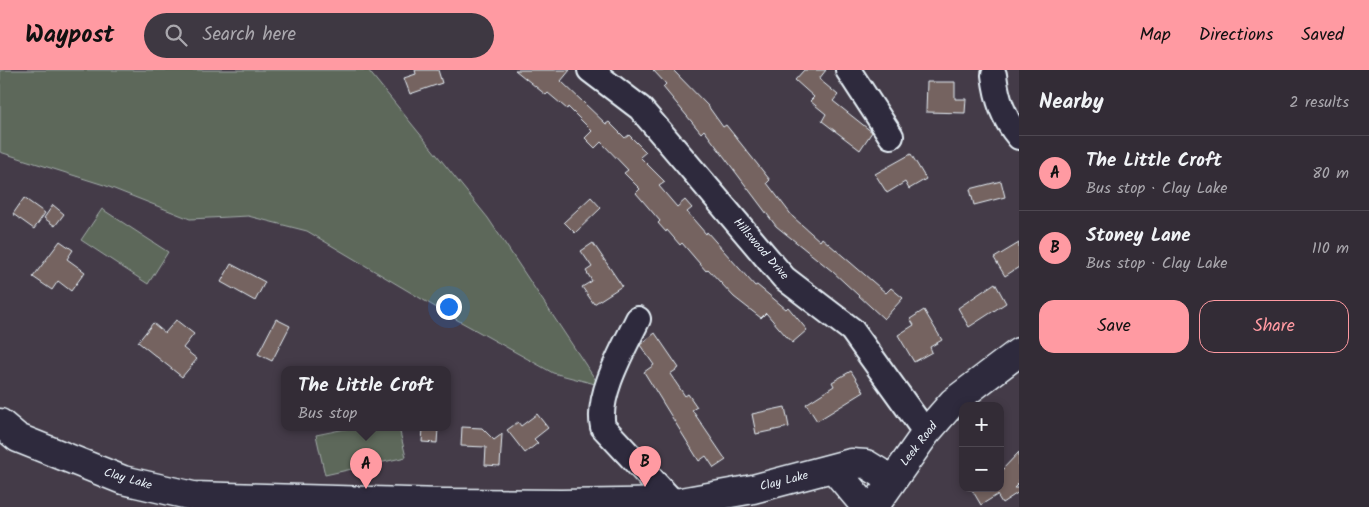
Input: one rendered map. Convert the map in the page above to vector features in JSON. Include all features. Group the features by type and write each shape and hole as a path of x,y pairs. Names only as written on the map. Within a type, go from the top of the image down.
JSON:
{"main road":[{"name":"Leek Road","path":"874,507 926,434 953,402 1019,352"},
{"name":"Clay Lake","path":"0,423 18,438 123,480 193,496 427,505 676,504 732,500 852,463 866,464 892,480"},
{"path":"834,468 866,507"}],"street":[{"name":"Hillswood Drive","path":"590,70 640,108 784,278 852,330 926,434"},
{"path":"848,70 891,136"},
{"path":"994,75 997,98 1007,123 1019,137"},
{"path":"638,319 604,397 600,417 603,427 676,504"}],"green space":[{"path":"0,70 368,70 488,218 599,385 553,373 452,317 307,231 248,216 190,219 104,185 0,152"},
{"path":"102,209 168,252 148,284 81,240"},
{"path":"335,431 400,431 406,457 325,475 316,435"}],"building":[{"path":"415,70 438,70 442,83 410,94 404,78 416,74"},
{"path":"515,70 570,70 561,81 606,124 609,122 625,138 629,135 646,152 640,157 665,182 659,186 677,207 685,200 692,208 687,212 706,234 707,232 755,286 757,285 786,309 788,307 807,330 792,343 766,313 761,318 734,297 708,269 706,271 682,243 680,245 658,223 660,221 636,193 640,189 624,173 628,170 601,142 595,148 585,138 592,131 568,107 567,109 548,93 546,95"},
{"path":"653,70 673,70 708,106 723,127 726,125 770,180 767,183 793,217 820,241 822,238 886,293 891,288 903,298 884,319 832,271 776,226 704,130 701,133 663,87 666,84"},
{"path":"804,70 826,70 819,79 838,95 833,101 872,132 860,150 822,121 826,114 810,101 814,97 795,80"},
{"path":"927,82 955,82 955,99 966,99 965,113 926,112"},
{"path":"911,154 926,179 909,189 905,182 887,193 875,174"},
{"path":"1001,181 1005,197 974,205 970,189"},
{"path":"591,197 601,208 575,233 564,222"},
{"path":"24,198 45,213 34,229 13,214"},
{"path":"53,205 64,214 55,226 44,218"},
{"path":"60,241 73,250 67,259 85,272 71,291 58,281 52,290 33,277"},
{"path":"593,243 622,286 594,304 582,287 592,281 586,271 592,267 581,251"},
{"path":"1019,243 1019,267 1005,276 994,258"},
{"path":"231,264 265,282 255,301 221,282"},
{"path":"995,283 1006,303 969,327 958,308"},
{"path":"924,310 942,340 930,347 932,352 914,362 898,335 914,325 910,319"},
{"path":"276,319 290,326 272,361 258,354"},
{"path":"176,320 194,334 183,348 197,359 182,377 138,342 153,323 165,333"},
{"path":"655,333 679,368 670,374 685,396 688,394 697,407 692,410 726,460 714,468 706,456 699,461 644,372 654,365 640,345"},
{"path":"851,371 864,392 817,421 806,404 834,386 832,382"},
{"path":"785,407 789,427 756,434 752,414"},
{"path":"537,414 548,428 534,439 538,443 525,453 507,430 518,422 521,426"},
{"path":"462,427 482,428 494,440 502,434 500,466 485,465 486,447 461,446"},
{"path":"423,431 438,431 437,443 422,442"},
{"path":"1019,452 1019,483 1014,488 1019,488 1019,492 1002,503 997,495 981,505 973,492 1004,492 1004,468"}],"place":[{"name":"Stoney Lane","path":"645,487"},
{"name":"The Little Croft","path":"366,489"}]}
